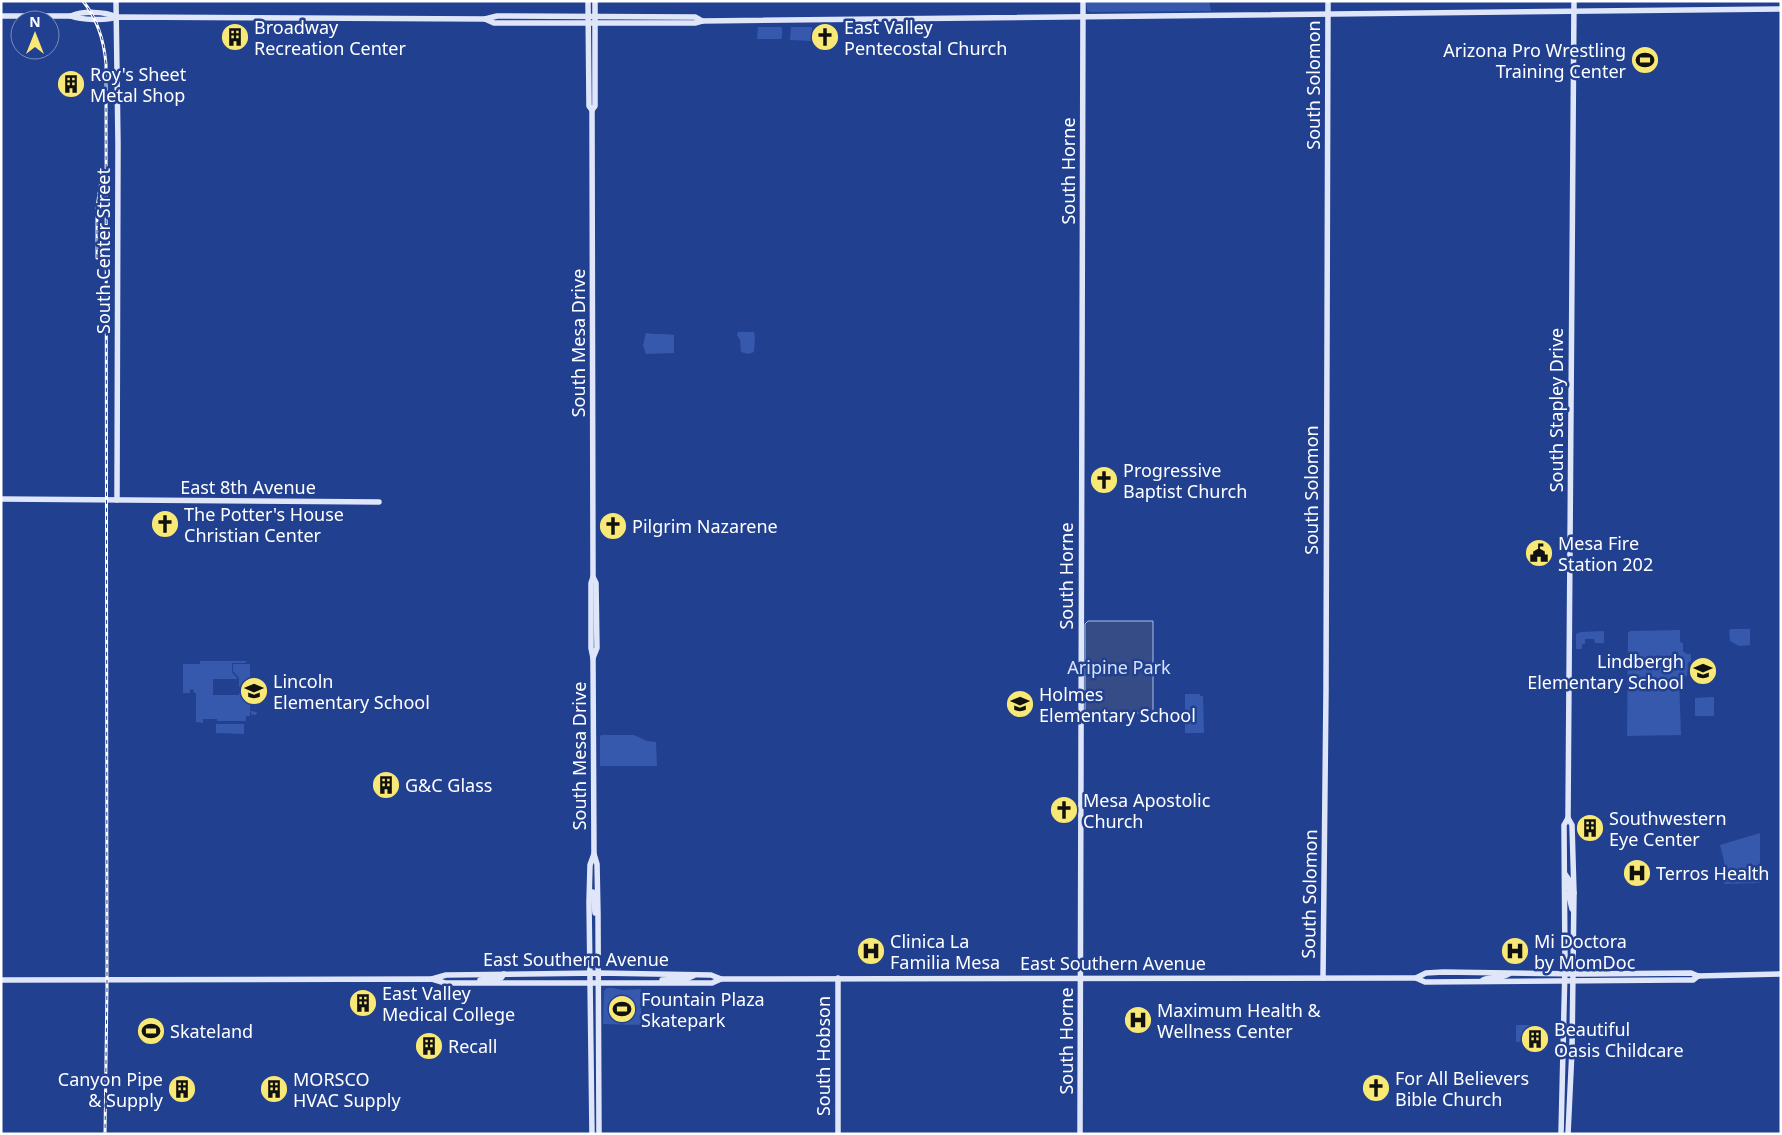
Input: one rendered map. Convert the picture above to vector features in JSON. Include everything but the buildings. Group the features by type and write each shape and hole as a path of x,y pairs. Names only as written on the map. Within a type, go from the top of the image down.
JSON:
{"main road":[{"name":"South Center Street","path":"116,1 118,144 117,500"},
{"name":"South Mesa Drive","path":"588,1 591,20 595,106 592,110 593,577 596,583 597,648 593,658 594,854 597,864 599,973 599,1134"},
{"name":"South Mesa Drive","path":"591,20 594,1"},
{"name":"South Horne","path":"1080,1134 1084,1"},
{"name":"South Solomon","path":"1323,978 1326,690 1328,1"},
{"name":"South Stapley Drive","path":"1561,1134 1565,974 1564,825 1568,818 1574,1"},
{"path":"1,16 71,16 77,13 110,13 116,17 485,19 497,16 591,20 696,17 702,21 1781,10"},
{"name":"East 8th Avenue","path":"1,499 379,502"},
{"name":"South Stapley Drive","path":"1568,818 1572,825 1574,894 1572,1050 1568,1134"},
{"path":"1564,839 1569,841 1570,855 1573,862"},
{"name":"South Mesa Drive","path":"592,1134 590,865 594,854"},
{"path":"1565,874 1569,880 1570,892 1574,894"},
{"path":"590,886 593,892 595,915 598,922"},
{"path":"1565,893 1569,896 1570,906 1574,913"},
{"name":"East Southern Avenue","path":"1,980 432,979 446,975 590,973 697,974 721,978 1416,978 1426,973 1691,973 1698,976 1781,974"},
{"path":"1446,982 1453,978 1480,978 1482,973"},
{"path":"1482,982 1488,978 1504,977 1511,973"},
{"path":"1655,981 1657,978 1680,973"},
{"path":"466,983 472,980 497,979 501,978 504,974"},
{"path":"656,984 669,979 686,979 697,974"},
{"name":"East Southern Avenue","path":"1416,978 1424,982 1573,982 1693,980 1698,976"},
{"name":"East Southern Avenue","path":"432,979 445,983 656,984 712,983 721,978"},
{"name":"South Hobson","path":"838,978 838,1134"},
{"path":"1563,1049 1567,1055 1567,1070 1570,1071"}],"shaded area":[{"path":"1086,1 1209,1 1211,11 1090,12 1087,10"},
{"path":"758,27 781,27 782,37 781,39 757,39"},
{"path":"791,27 812,27 812,41 790,40"},
{"path":"738,332 754,332 754,352 748,354 741,352"},
{"path":"646,333 674,335 674,353 646,354 643,345"},
{"name":"Aripine Park","path":"1088,621 1153,621 1153,713 1085,713 1085,624"},
{"path":"1731,629 1750,629 1750,645 1739,646 1730,641 1729,631"},
{"path":"1680,630 1680,642 1683,643 1683,651 1691,654 1687,676 1679,677 1681,735 1627,736 1628,633 1630,631"},
{"path":"1604,631 1604,643 1595,643 1594,639 1585,639 1582,649 1576,649 1576,634"},
{"path":"200,661 247,661 245,663 232,663 232,672 238,679 213,679 213,695 250,693 250,711 257,712 256,715 250,712 250,716 246,716 246,721 203,719 203,723 196,722 196,693 194,693 193,689 190,690 190,693 183,693 183,664 200,664"},
{"path":"233,664 250,664 250,687 239,687 239,678 233,671"},
{"path":"1185,694 1200,694 1200,696 1203,696 1204,733 1185,733"},
{"path":"1714,697 1714,716 1695,716 1695,698"},
{"path":"216,724 244,724 244,734 216,733"},
{"path":"601,735 634,735 647,741 656,742 657,766 600,766"},
{"path":"1760,833 1760,883 1724,884 1724,861 1720,845"},
{"name":"Fountain Plaza Skatepark","path":"607,988 622,990 641,989 641,1025 603,1024 604,991"},
{"path":"1516,1025 1538,1025 1538,1032 1525,1033 1525,1041 1516,1042"}],"railway":[{"path":"83,1 93,15 99,31 104,47 106,64 107,987 105,1134"},
{"path":"97,258 97,207 101,181"}],"place":[{"name":"Broadway Recreation Center","path":"235,37"},
{"name":"East Valley Pentecostal Church","path":"825,37"},
{"name":"Arizona Pro Wrestling Training Center","path":"1645,60"},
{"name":"Roy's Sheet Metal Shop","path":"71,84"},
{"name":"Progressive Baptist Church","path":"1104,480"},
{"name":"The Potter's House Christian Center","path":"165,524"},
{"name":"Pilgrim Nazarene","path":"613,526"},
{"name":"Mesa Fire Station 202","path":"1539,553"},
{"name":"Lindbergh Elementary School","path":"1703,671"},
{"name":"Lincoln Elementary School","path":"254,691"},
{"name":"Holmes Elementary School","path":"1020,704"},
{"name":"G&C Glass","path":"386,785"},
{"name":"Mesa Apostolic Church","path":"1064,810"},
{"name":"Southwestern Eye Center","path":"1590,828"},
{"name":"Terros Health","path":"1637,873"},
{"name":"Clinica La Familia Mesa","path":"871,951"},
{"name":"Mi Doctora by MomDoc","path":"1515,951"},
{"name":"East Valley Medical College","path":"363,1003"},
{"name":"Fountain Plaza Skatepark","path":"622,1009"},
{"name":"Maximum Health & Wellness Center","path":"1138,1020"},
{"name":"Skateland","path":"151,1031"},
{"name":"Beautiful Oasis Childcare","path":"1535,1039"},
{"name":"Recall","path":"429,1046"},
{"name":"For All Believers Bible Church","path":"1376,1088"},
{"name":"Canyon Pipe & Supply","path":"182,1089"},
{"name":"MORSCO HVAC Supply","path":"274,1089"}]}
